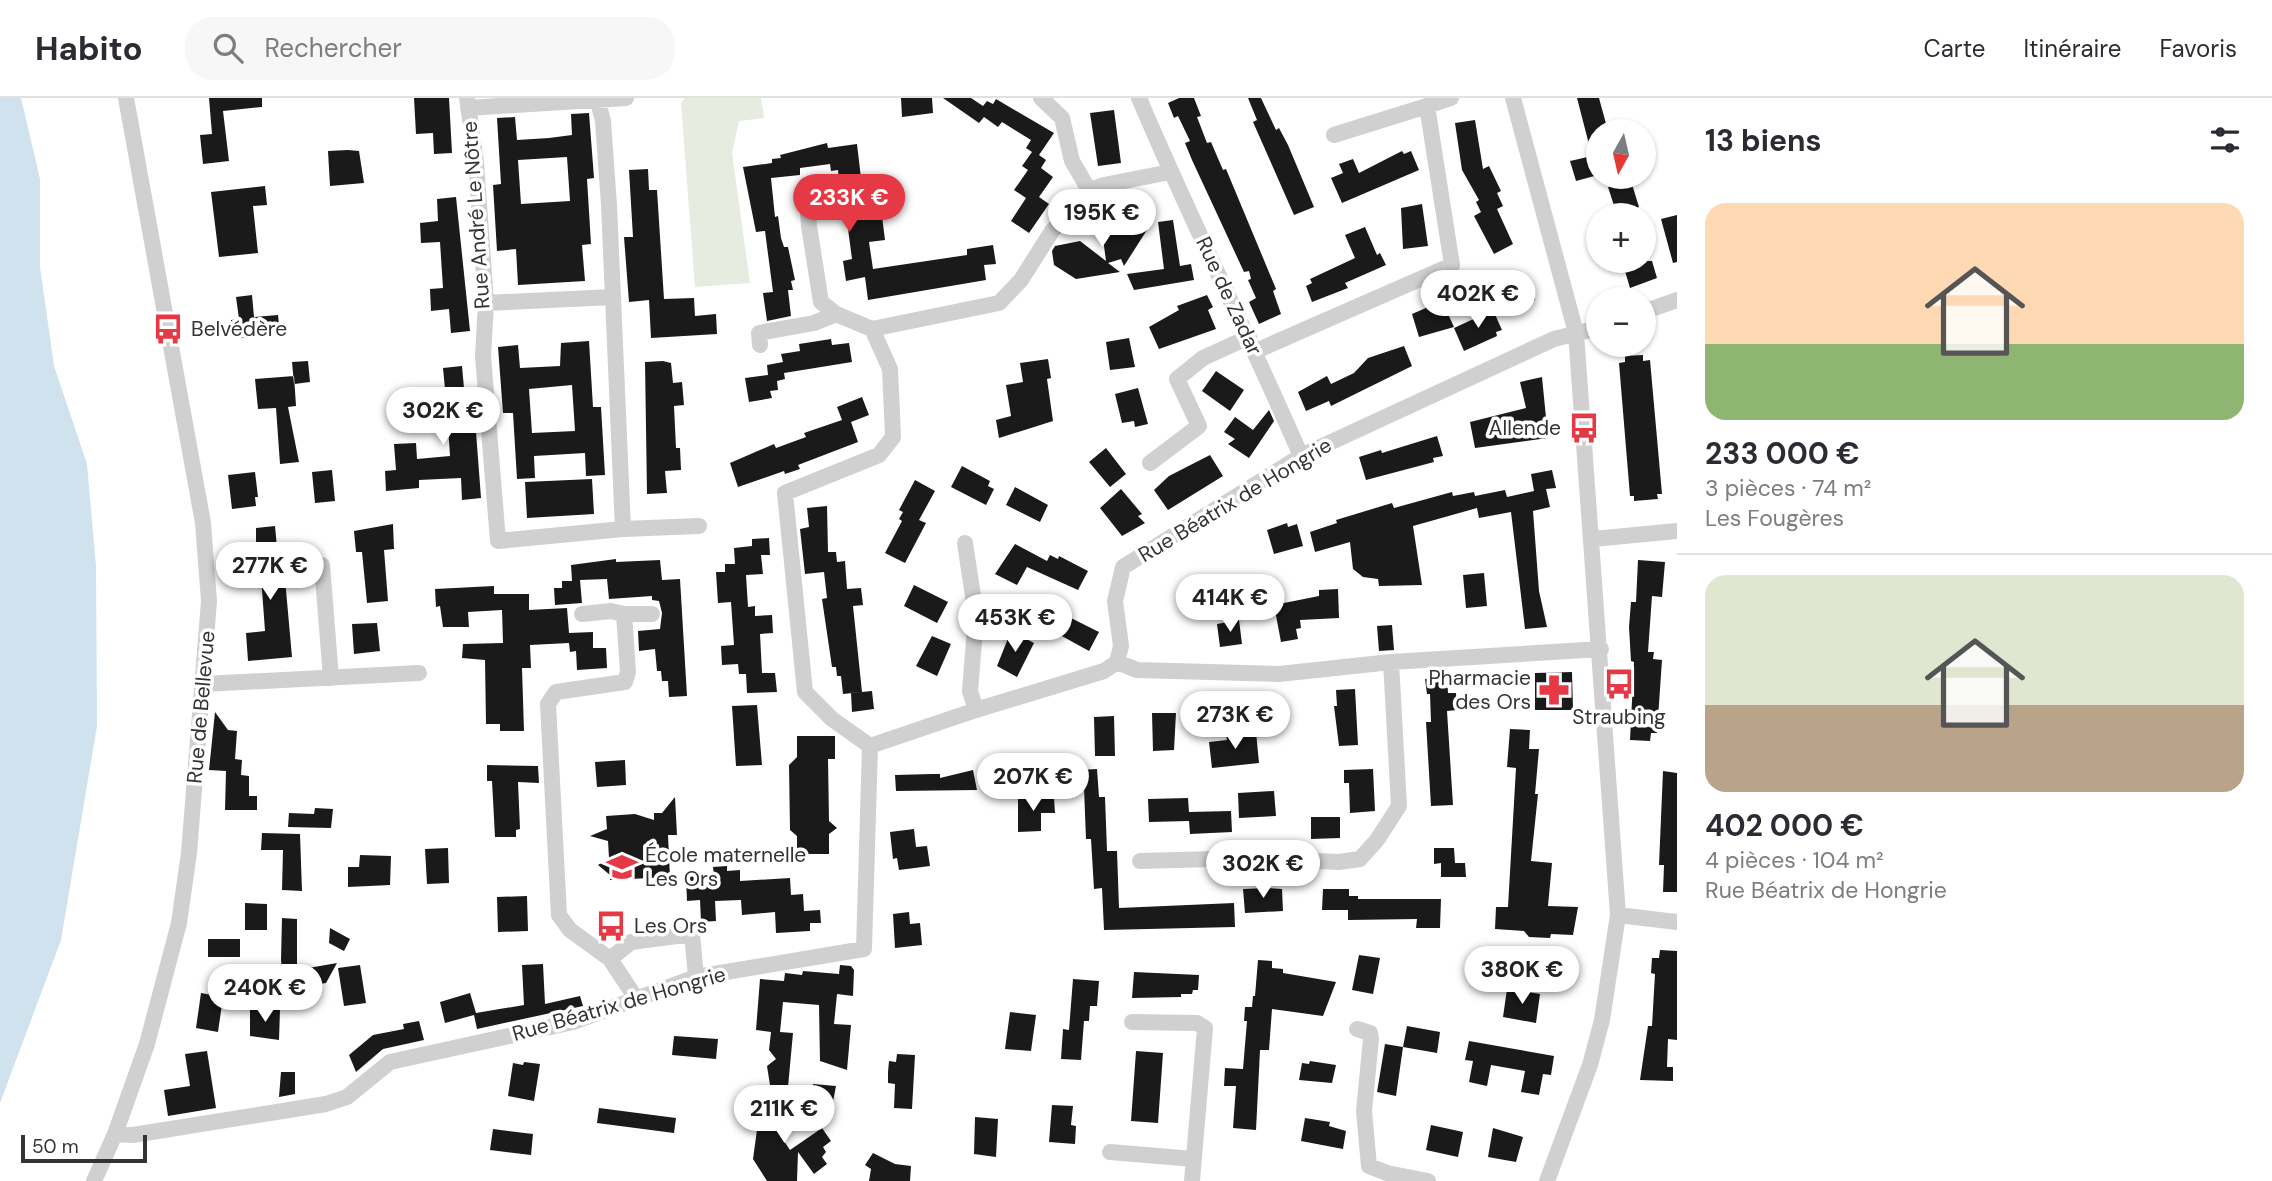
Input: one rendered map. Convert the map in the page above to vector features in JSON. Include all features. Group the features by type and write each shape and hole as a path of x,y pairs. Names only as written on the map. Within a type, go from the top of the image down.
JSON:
{"street":[{"name":"Rue de Bellevue","path":"94,1181 115,1134 147,1044 183,900 203,684 208,563 126,98"},
{"path":"468,103 626,98"},
{"path":"1041,98 1062,118 1072,161 1089,190"},
{"name":"Rue de Zadar","path":"1139,98 1170,172 1252,344 1301,456"},
{"path":"1334,135 1451,98"},
{"path":"1513,98 1576,333 1601,649 1618,915 1602,1020 1548,1181"},
{"path":"597,99 603,121 623,529 699,526"},
{"name":"Rue André Le Nôtre","path":"468,103 476,162 486,303 483,356 498,541 623,529"},
{"path":"1150,463 1199,426 1177,379 1203,358 1252,344 1452,265 1427,106"},
{"path":"806,184 808,226 821,302 836,314 872,329 999,303 1021,280 1052,231 1089,190 1104,184 1170,172"},
{"path":"486,303 613,297"},
{"path":"1656,307 1677,300"},
{"path":"760,345 759,333 814,323 836,314"},
{"path":"872,329 890,369 893,438 879,455 785,493 805,692 832,719 870,746 1104,671 1117,662 1137,670 1279,674 1391,662 1601,649"},
{"name":"Rue Béatrix de Hongrie","path":"1117,662 1121,646 1115,601 1123,567 1301,456 1554,339 1586,331"},
{"path":"1592,539 1677,531"},
{"path":"965,543 976,616 970,691 976,710"},
{"path":"322,565 331,678"},
{"path":"976,616 1035,606"},
{"path":"582,614 611,611 652,614"},
{"path":"624,614 628,672 625,681 556,692 548,704 559,915 570,930 610,959 635,997"},
{"path":"1140,861 1196,858 1339,862 1360,859 1377,840 1399,806 1391,662"},
{"path":"203,684 419,673"},
{"name":"Rue Béatrix de Hongrie","path":"115,1134 133,1135 326,1104 347,1097 390,1062 573,1022 635,997 696,977 864,949 870,746"},
{"path":"1618,915 1677,922"},
{"path":"610,959 631,942 692,934 696,977"},
{"path":"1132,1022 1197,1023 1205,1028 1192,1181"},
{"path":"1357,1029 1370,1033 1371,1039 1364,1111 1368,1166 1387,1174 1428,1181"},
{"path":"1110,1152 1194,1159"}],"shaded area":[{"path":"685,98 761,98 764,118 739,121 732,153 750,283 695,287 681,103"}],"water":[{"path":"0,98 21,98 40,179 40,267 54,366 87,464 96,566 97,726 61,940 0,1103"}],"building":[{"path":"209,98 262,98 262,107 223,111 229,161 203,164 200,135 212,134"},
{"path":"414,98 449,98 452,153 434,154 433,133 416,134"},
{"path":"901,98 932,98 933,113 902,117"},
{"path":"943,98 971,98 983,106 987,101 993,104 996,99 1054,133 1039,155 1046,160 1041,168 1053,177 1039,197 1049,204 1029,233 1011,221 1026,198 1014,190 1028,170 1022,166 1032,152 1026,148 1031,140 1002,122 998,127 984,117 979,123"},
{"path":"1179,98 1194,98 1201,116 1197,117 1207,143 1211,142 1223,170 1226,169 1276,289 1273,291 1281,314 1259,324 1249,302 1256,298 1248,280 1251,279 1249,271 1244,272 1192,160 1185,143 1190,141 1178,116 1174,118 1168,103"},
{"path":"1248,98 1261,98 1276,130 1279,128 1288,145 1314,207 1294,215 1253,122 1257,120"},
{"path":"1577,98 1599,98 1605,119 1586,119 1586,133"},
{"path":"1114,110 1121,163 1098,166 1090,113"},
{"path":"589,113 594,178 587,179 591,244 582,245 585,281 518,285 516,249 497,251 493,185 501,184 497,118 515,117 517,140 572,135 571,114","holes":["567,157 570,201 521,204 518,160"]},
{"path":"1475,120 1483,169 1489,166 1501,191 1497,193 1503,206 1497,209 1513,244 1494,254 1474,216 1481,212 1476,202 1479,200 1462,170 1455,123"},
{"path":"827,143 828,148 857,144 861,178 865,177 866,185 869,185 871,201 881,208 885,240 869,242 873,269 967,255 967,249 993,245 996,264 984,265 986,280 868,300 865,277 846,281 843,261 852,259 845,206 849,205 846,180 839,180 838,170 831,171 830,164 800,168 800,175 771,178 775,217 778,216 784,247 788,247 795,280 791,281 793,290 788,290 791,316 767,321 763,293 773,292 765,231 756,232 743,167 772,163 772,159 781,158 780,155"},
{"path":"328,151 359,151 364,183 330,186"},
{"path":"1402,151 1404,154 1411,151 1419,170 1342,203 1331,178 1343,173 1339,164 1353,159 1359,173"},
{"path":"1586,157 1586,178 1576,181 1570,161"},
{"path":"648,169 649,190 657,190 664,299 694,298 695,316 716,314 717,334 651,338 649,300 629,302 624,237 633,237 629,170"},
{"path":"265,186 267,205 253,206 258,253 219,257 211,192"},
{"path":"1609,189 1633,189 1638,203 1613,203"},
{"path":"456,197 470,331 451,333 449,309 431,311 430,289 443,288 440,242 421,243 420,223 438,221 437,199"},
{"path":"1422,204 1428,246 1403,249 1401,208"},
{"path":"1140,209 1141,224 1152,222 1124,266 1121,259 1108,263 1120,272 1076,279 1054,265 1052,251 1055,246 1080,241 1106,261 1102,231 1114,227 1124,211"},
{"path":"1677,215 1677,262 1673,263 1661,219"},
{"path":"1173,220 1180,266 1191,264 1194,280 1134,290 1127,274 1164,269 1158,222"},
{"path":"1365,227 1377,255 1380,253 1386,265 1345,283 1348,288 1312,302 1306,286 1312,283 1310,279 1355,258 1345,235"},
{"path":"1626,273 1656,273 1657,278 1630,287"},
{"path":"1527,279 1535,300 1500,314 1492,294"},
{"path":"252,295 254,317 278,315 280,334 234,339 231,320 239,319 236,297"},
{"path":"1207,295 1213,307 1208,310 1216,329 1159,349 1149,327 1179,310 1177,306"},
{"path":"1442,301 1454,327 1419,337 1412,314"},
{"path":"1493,310 1502,330 1496,332 1497,336 1464,351 1454,328"},
{"path":"1129,338 1135,367 1110,370 1106,342"},
{"path":"831,339 832,345 849,343 852,362 784,373 785,379 777,381 778,390 770,391 772,398 749,402 745,378 768,375 767,365 783,362 781,354 800,351 799,344"},
{"path":"589,341 593,407 601,407 605,475 586,476 585,453 534,456 535,478 517,479 513,413 503,413 498,347 518,345 520,368 560,366 561,343","holes":["572,385 575,431 532,433 529,389"]},
{"path":"1404,346 1412,366 1331,406 1329,401 1306,411 1298,392 1327,376 1331,384 1354,373 1368,358"},
{"path":"1625,357 1643,357 1643,361 1650,360 1662,494 1657,494 1658,499 1634,501 1634,496 1630,496 1619,363 1625,362"},
{"path":"1048,359 1051,378 1047,379 1053,421 999,438 996,420 1011,416 1006,385 1023,382 1020,363"},
{"path":"308,361 310,382 294,384 292,362"},
{"path":"645,362 671,363 673,383 682,382 684,405 674,406 676,448 680,448 681,470 665,471 667,493 647,494"},
{"path":"462,366 468,433 476,432 481,498 462,500 461,478 419,480 419,488 386,491 385,471 396,470 394,444 416,443 417,459 450,456 447,411 438,411 437,390 445,389 443,368"},
{"path":"1216,371 1244,390 1230,411 1202,391"},
{"path":"294,376 296,406 288,407 299,462 280,464 276,408 258,409 255,379"},
{"path":"1542,377 1548,438 1475,448 1470,422 1526,408 1520,382"},
{"path":"1138,388 1148,424 1135,427 1134,421 1122,423 1115,394"},
{"path":"862,397 869,415 851,422 858,442 798,465 800,469 785,474 784,471 738,487 730,463 774,444 776,448 806,437 804,433 842,420 837,407"},
{"path":"1269,410 1274,421 1249,458 1228,444 1235,439 1224,432 1235,417 1253,430"},
{"path":"1437,436 1443,456 1433,458 1434,462 1366,480 1359,457 1381,450 1382,453"},
{"path":"1106,448 1126,474 1110,487 1089,462"},
{"path":"1210,455 1223,476 1168,510 1154,490 1169,476"},
{"path":"962,466 990,481 988,486 994,489 986,505 951,487"},
{"path":"332,470 335,501 315,503 312,472"},
{"path":"1552,470 1556,488 1546,489 1550,507 1533,511 1539,591 1547,627 1525,629 1511,512 1479,518 1477,508 1413,526 1422,585 1379,586 1378,579 1363,577 1353,569 1350,542 1315,552 1310,532 1337,523 1336,520 1392,503 1394,508 1452,492 1453,496 1474,492 1475,496 1505,490 1507,497 1534,491 1531,474"},
{"path":"255,472 258,497 255,497 256,506 232,509 228,475"},
{"path":"592,479 594,514 527,518 525,482"},
{"path":"915,480 935,491 919,520 926,523 905,563 885,553 902,521 899,519 903,512 899,510"},
{"path":"1015,487 1048,505 1040,522 1006,505"},
{"path":"1121,489 1142,514 1138,516 1145,523 1122,536 1100,508"},
{"path":"827,506 828,552 836,552 837,562 845,561 847,589 861,588 863,605 853,606 862,692 843,694 841,676 837,676 836,667 832,667 822,599 827,598 824,572 805,574 800,529 809,527 807,508"},
{"path":"1287,523 1288,527 1297,524 1303,546 1274,554 1267,530"},
{"path":"393,524 394,549 384,550 388,601 367,603 362,552 356,552 354,531"},
{"path":"275,526 280,580 285,579 292,657 248,661 246,633 265,631 260,562 251,563 250,543 256,542 256,528"},
{"path":"769,538 770,555 761,555 763,574 746,575 748,607 755,606 755,616 772,615 773,633 760,634 762,673 775,673 777,692 747,693 746,674 739,674 738,664 722,665 721,646 734,645 731,602 718,603 716,572 725,572 725,564 735,564 734,548 752,546 752,539"},
{"path":"1015,544 1047,561 1050,555 1058,559 1059,556 1088,571 1078,590 1027,567 1017,585 995,574"},
{"path":"616,559 616,562 660,560 662,580 680,579 687,696 669,697 668,681 662,681 661,671 657,671 655,649 639,651 638,631 660,629 662,613 659,601 652,600 652,596 609,599 607,579 580,580 582,603 555,605 554,588 562,588 562,581 572,581 571,565"},
{"path":"1638,560 1665,562 1662,597 1652,596 1648,652 1654,652 1653,659 1662,660 1657,733 1651,733 1650,741 1630,740 1634,662 1631,661 1629,627 1631,602 1636,602"},
{"path":"1484,573 1487,606 1466,608 1463,575"},
{"path":"914,585 948,602 937,623 904,606"},
{"path":"494,586 494,594 529,594 529,610 567,608 569,633 593,632 593,648 606,648 607,668 577,670 576,651 570,652 569,643 530,645 531,668 522,668 524,731 500,731 500,724 486,724 485,660 462,658 463,644 503,643 502,610 468,612 469,627 443,627 440,606 436,607 435,589"},
{"path":"1338,589 1339,618 1300,620 1301,628 1296,629 1298,639 1281,642 1274,605 1319,596 1319,590"},
{"path":"1069,617 1099,632 1089,651 1060,635"},
{"path":"1239,620 1242,644 1220,647 1217,624"},
{"path":"377,623 380,651 354,654 352,624"},
{"path":"1392,625 1394,650 1379,651 1377,626"},
{"path":"1011,631 1034,643 1017,677 997,666"},
{"path":"932,636 951,644 937,676 916,666"},
{"path":"1572,672 1573,710 1535,710 1535,673"},
{"path":"1447,677 1448,693 1456,693 1457,710 1447,711 1453,805 1431,806 1426,722 1431,722 1430,694 1427,694 1425,679"},
{"path":"1355,689 1358,745 1339,746 1334,706 1337,706 1336,690"},
{"path":"872,691 874,709 852,712 851,693"},
{"path":"757,705 762,765 736,766 732,706"},
{"path":"215,712 228,730 237,731 235,759 242,760 241,775 249,776 249,796 257,796 257,810 225,810 226,771 209,770"},
{"path":"1152,713 1176,713 1174,750 1153,751"},
{"path":"1114,716 1115,756 1095,756 1094,717"},
{"path":"1510,729 1530,730 1529,749 1539,749 1535,794 1538,794 1531,861 1552,863 1548,906 1578,907 1573,935 1529,937 1524,931 1495,929 1496,907 1508,907 1516,768 1507,767"},
{"path":"1256,732 1259,763 1212,768 1209,742 1227,740 1226,735"},
{"path":"797,736 835,736 835,759 828,759 829,821 837,828 829,834 829,854 797,854 797,836 790,830 789,765 797,757"},
{"path":"625,760 626,785 597,787 595,762"},
{"path":"487,765 538,766 539,783 518,782 520,829 516,830 516,837 495,837 492,781 487,781"},
{"path":"1097,769 1099,797 1105,797 1107,851 1117,851 1119,908 1234,903 1235,927 1104,930 1102,888 1094,889 1091,839 1086,839 1084,788 1066,790 1063,771"},
{"path":"1373,769 1375,811 1350,813 1349,783 1344,783 1344,770"},
{"path":"973,770 977,790 896,791 895,775 940,774 940,778"},
{"path":"1663,771 1677,773 1677,892 1663,892 1664,865 1659,865"},
{"path":"1274,791 1276,816 1239,818 1238,793"},
{"path":"675,797 677,835 668,835 670,877 610,880 610,875 598,865 609,858 608,841 590,836 607,829 606,816 635,814 654,820 654,813 662,813"},
{"path":"1018,798 1054,798 1055,813 1041,813 1041,831 1018,832"},
{"path":"1188,798 1189,812 1231,811 1232,832 1190,834 1189,821 1149,822 1148,799"},
{"path":"315,808 333,809 331,828 288,827 289,813 314,814"},
{"path":"1311,817 1340,817 1340,838 1311,839"},
{"path":"914,829 916,847 927,846 930,866 899,870 897,858 893,859 890,832"},
{"path":"262,833 300,834 302,891 282,890 283,850 261,850"},
{"path":"448,848 449,883 427,884 425,849"},
{"path":"1434,848 1454,848 1455,863 1465,863 1466,877 1441,877 1441,863 1434,864"},
{"path":"360,855 391,856 390,885 348,887 348,867 359,867"},
{"path":"727,866 727,871 740,870 740,881 790,878 791,895 803,894 804,911 820,910 821,923 810,923 810,931 776,933 775,912 742,915 741,900 715,901 716,921 701,922 700,900 687,901 686,877 714,875 713,867"},
{"path":"1243,889 1282,889 1283,911 1245,913"},
{"path":"1323,889 1349,889 1349,896 1358,896 1358,899 1441,899 1440,928 1416,928 1417,919 1348,920 1348,910 1322,910"},
{"path":"527,896 528,931 498,932 497,897"},
{"path":"245,903 267,904 267,930 245,930"},
{"path":"909,912 910,924 920,923 922,945 895,948 893,914"},
{"path":"282,918 297,919 297,970 337,963 326,983 289,989 289,980 283,980 281,960"},
{"path":"330,928 350,939 344,951 329,943"},
{"path":"208,939 240,939 240,957 208,957"},
{"path":"1660,950 1677,951 1677,1040 1668,1039 1667,1067 1673,1067 1673,1081 1640,1080 1648,1026 1652,1026 1655,974 1651,973 1652,958 1659,958"},
{"path":"1359,955 1380,958 1373,994 1352,990"},
{"path":"1258,960 1272,961 1272,968 1283,969 1283,973 1336,982 1323,1016 1272,1009 1269,1050 1260,1050 1256,1130 1233,1128 1236,1086 1224,1086 1225,1068 1243,1069 1247,1021 1244,1021 1245,1007 1252,1007"},
{"path":"543,964 545,1004 580,996 583,1006 477,1029 474,1015 445,1023 440,1002 470,993 476,1013 524,1005 522,965"},
{"path":"360,965 366,1003 344,1006 338,968"},
{"path":"840,965 851,966 854,970 853,996 837,994 834,1024 851,1025 847,1070 820,1061 819,1005 783,1002 780,1032 793,1033 788,1087 770,1085 767,1066 776,1059 769,1050 771,1032 756,1030 760,979 784,981 785,973 802,975 803,971 839,974"},
{"path":"1134,972 1199,975 1198,990 1193,990 1192,994 1181,994 1181,997 1132,998"},
{"path":"1073,979 1099,981 1097,1006 1090,1006 1089,1021 1084,1021 1081,1060 1061,1059 1063,1029 1069,1030"},
{"path":"1507,989 1540,994 1536,1023 1503,1017"},
{"path":"201,993 223,997 218,1032 196,1028"},
{"path":"250,1010 280,1010 279,1040 250,1036"},
{"path":"1010,1012 1036,1015 1031,1051 1005,1049"},
{"path":"419,1021 424,1040 383,1049 356,1072 349,1055 373,1035 404,1029 403,1024"},
{"path":"1407,1026 1440,1032 1437,1053 1403,1047"},
{"path":"674,1036 718,1039 716,1059 672,1055"},
{"path":"1469,1041 1554,1056 1551,1075 1543,1074 1539,1095 1521,1092 1525,1071 1491,1065 1487,1086 1469,1082 1473,1061 1465,1060"},
{"path":"1385,1044 1403,1047 1396,1096 1377,1092"},
{"path":"207,1051 216,1108 168,1116 164,1090 190,1086 185,1054"},
{"path":"1136,1051 1163,1053 1158,1123 1131,1121"},
{"path":"897,1054 915,1055 912,1109 894,1108 895,1084 888,1083 888,1072 889,1061 896,1062"},
{"path":"1310,1061 1336,1065 1332,1083 1299,1080 1302,1063 1309,1064"},
{"path":"524,1062 540,1064 534,1101 508,1096 513,1063 523,1065"},
{"path":"281,1072 295,1072 295,1094 279,1097"},
{"path":"813,1084 836,1086 831,1112 819,1110 820,1104 811,1103"},
{"path":"770,1086 786,1106 780,1135 790,1150 822,1128 831,1141 823,1147 826,1152 822,1157 827,1164 814,1174 798,1152 797,1181 767,1181 753,1159 760,1108 768,1101"},
{"path":"1052,1105 1073,1106 1071,1125 1076,1126 1075,1144 1049,1142"},
{"path":"599,1108 676,1118 674,1133 597,1123"},
{"path":"975,1117 998,1119 996,1157 974,1154"},
{"path":"1305,1118 1330,1122 1329,1126 1346,1131 1343,1149 1301,1141"},
{"path":"1431,1125 1463,1132 1458,1157 1426,1150"},
{"path":"1493,1128 1523,1137 1516,1162 1488,1157"},
{"path":"493,1129 533,1134 531,1155 490,1150"},
{"path":"873,1153 895,1164 911,1166 910,1181 869,1181 871,1169 865,1165"}],"place":[{"name":"Belvédère","path":"168,329"},
{"name":"Allende","path":"1584,428"},
{"name":"Straubing","path":"1619,684"},
{"name":"Pharmacie des Ors","path":"1554,690"},
{"name":"École maternelle Les Ors","path":"622,867"},
{"name":"Les Ors","path":"611,926"}]}
